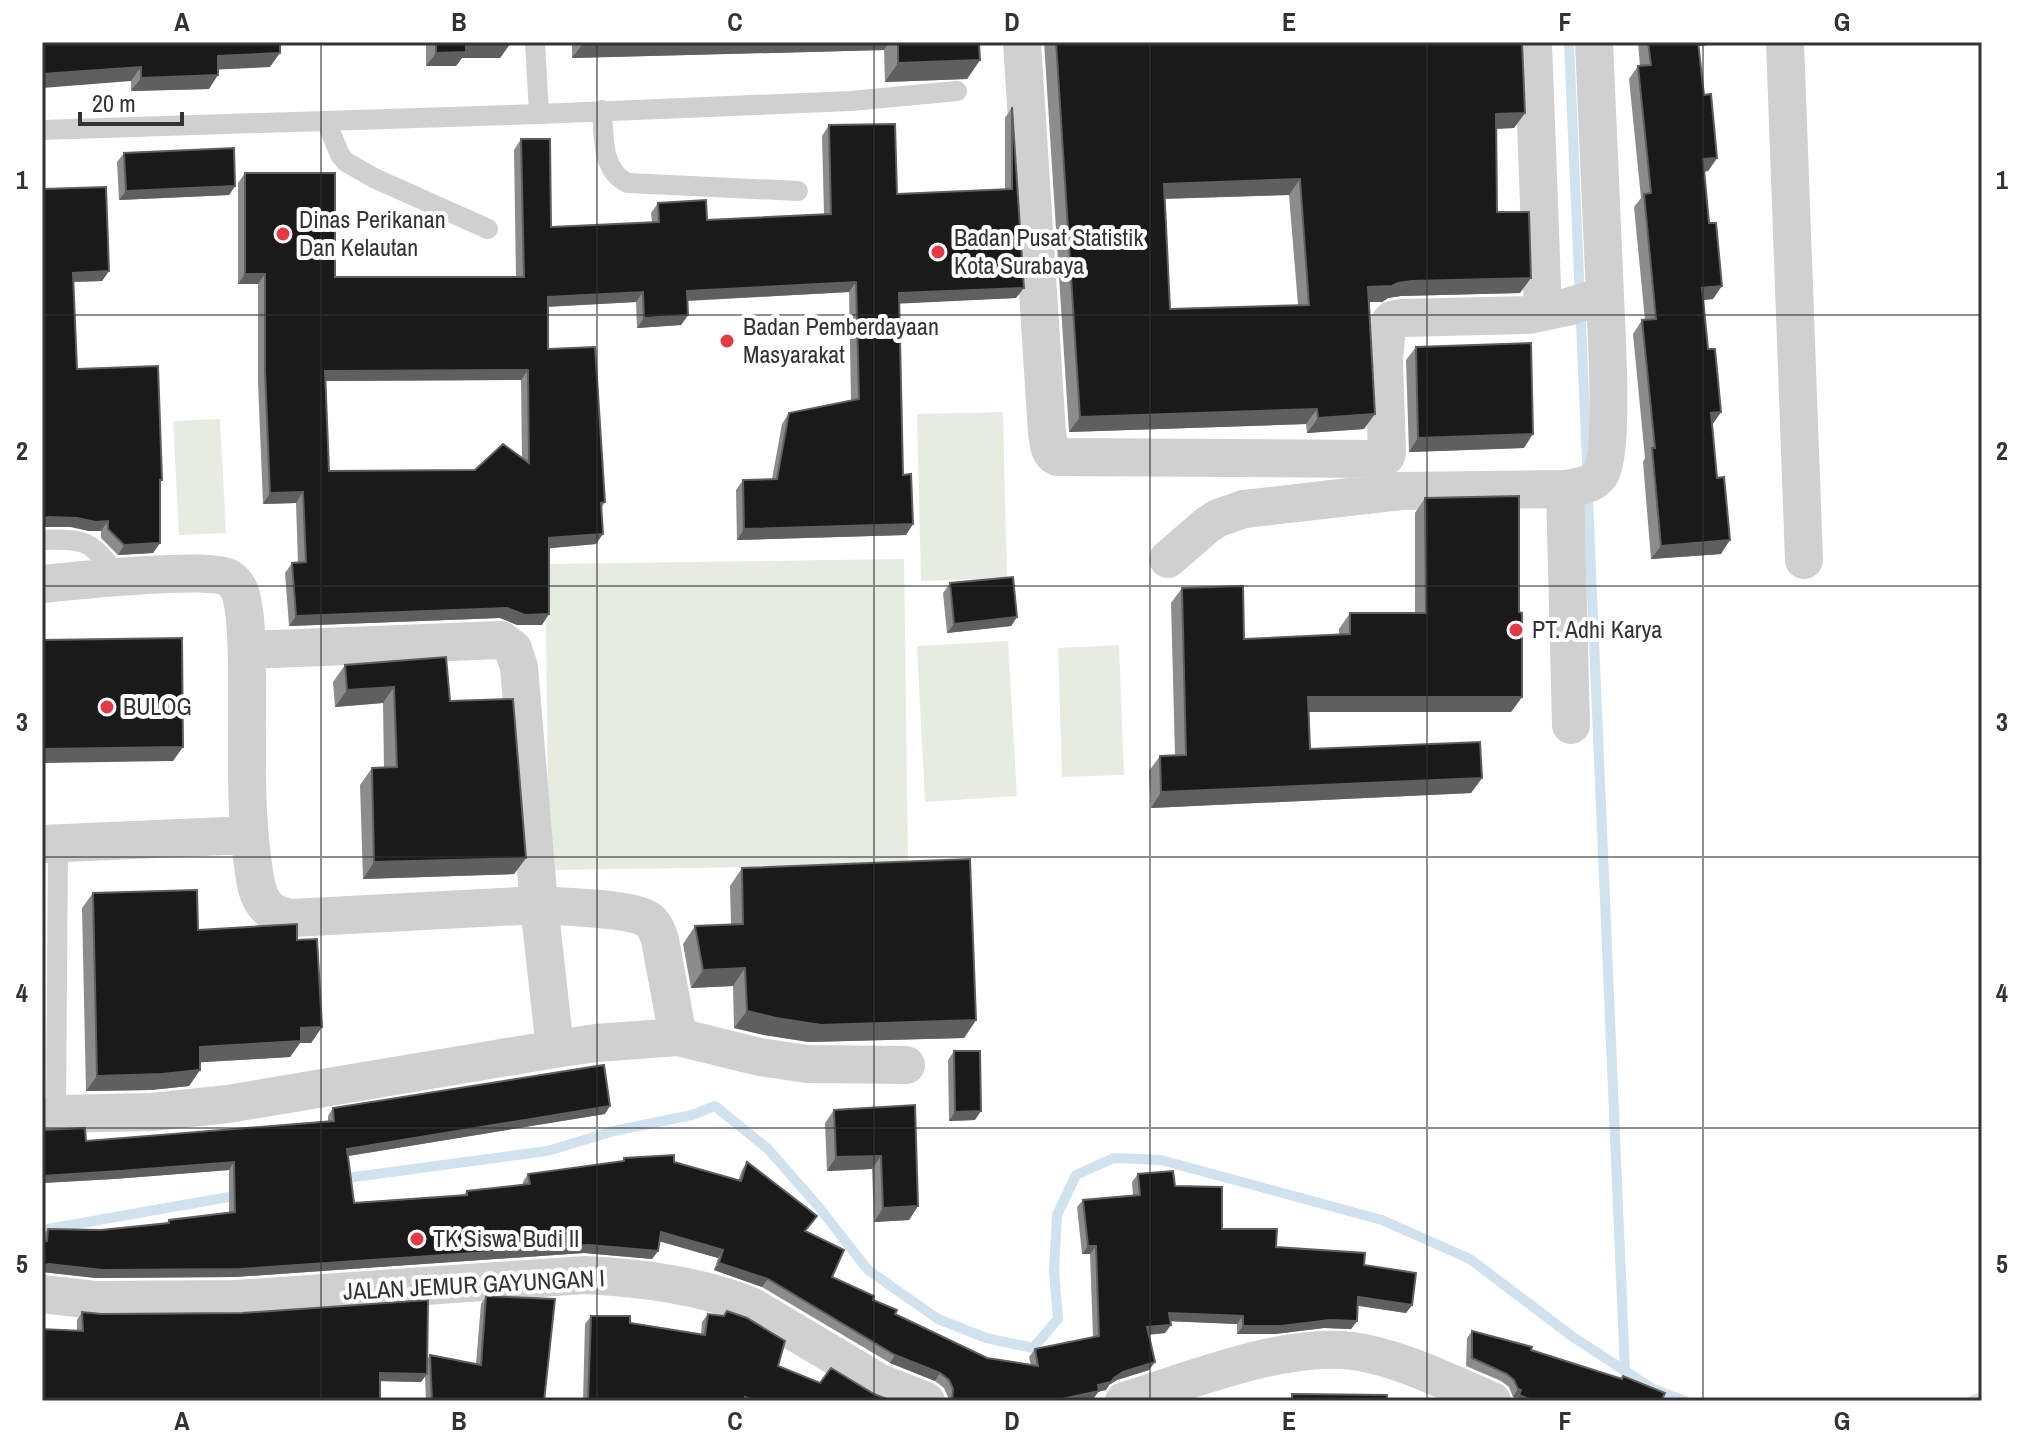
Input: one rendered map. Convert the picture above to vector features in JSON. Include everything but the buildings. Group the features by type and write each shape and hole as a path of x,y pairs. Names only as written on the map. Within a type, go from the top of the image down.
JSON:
{"street":[{"path":"1022,42 1047,433 1055,457 1382,458 1387,453 1384,360 1390,322 1402,318 1529,315 1577,304"},
{"path":"1168,559 1218,518 1244,509 1401,491 1565,489 1586,485 1602,470 1609,417 1577,304 1533,42"},
{"path":"1577,304 1594,42"},
{"path":"1785,42 1804,560"},
{"path":"1565,489 1571,725"},
{"path":"42,584 207,573 232,579 241,594 247,650 249,835 257,890 266,907 279,916 292,918 539,905 628,913 648,919 660,940 678,1037"},
{"path":"247,650 501,640 513,649 519,667 539,905 555,1049"},
{"path":"50,844 249,835"},
{"path":"49,1114 152,1112 228,1104 555,1049 678,1037 760,1057 807,1064 906,1065"},
{"name":"JALAN JEMUR GAYUNGAN I","path":"42,1294 95,1300 235,1299 585,1275 625,1277 734,1299 751,1306 880,1383 926,1401"},
{"path":"1124,1401 1261,1360 1317,1350 1351,1351 1382,1357 1492,1401"}],"lane":[{"path":"535,42 539,114"},
{"path":"42,130 851,101 957,91"},
{"path":"602,110 610,169 628,183 798,191"},
{"path":"326,121 346,162 374,178 488,229"},
{"path":"42,540 82,541 94,549 120,577"},
{"path":"49,1114 50,844"}],"shaded area":[{"path":"1003,412 1007,578 921,581 917,414"},
{"path":"220,419 226,533 179,535 173,421"},
{"path":"904,559 908,865 549,870 545,564"},
{"path":"1008,641 1017,796 925,802 917,646"},
{"path":"1119,645 1124,775 1062,777 1058,648"}],"waterway":[{"path":"1569,42 1587,463"},
{"path":"1588,500 1625,1372"},
{"path":"339,1179 547,1151 614,1131 692,1115 715,1106 768,1149 868,1270 938,1319 986,1338 1033,1348 1058,1319 1054,1271 1057,1215 1076,1175 1114,1158 1161,1160 1382,1220 1470,1259 1573,1337 1653,1389 1685,1401"},
{"path":"42,1230 240,1195"},
{"path":"1972,1401 1982,1397"}],"place":[{"name":"Dinas Perikanan Dan Kelautan","path":"283,234"},
{"name":"Badan Pusat Statistik Kota Surabaya","path":"938,252"},
{"name":"Badan Pemberdayaan Masyarakat","path":"727,341"},
{"name":"PT. Adhi Karya","path":"1516,630"},
{"name":"BULOG","path":"107,707"},
{"name":"TK Siswa Budi II","path":"417,1239"}]}
